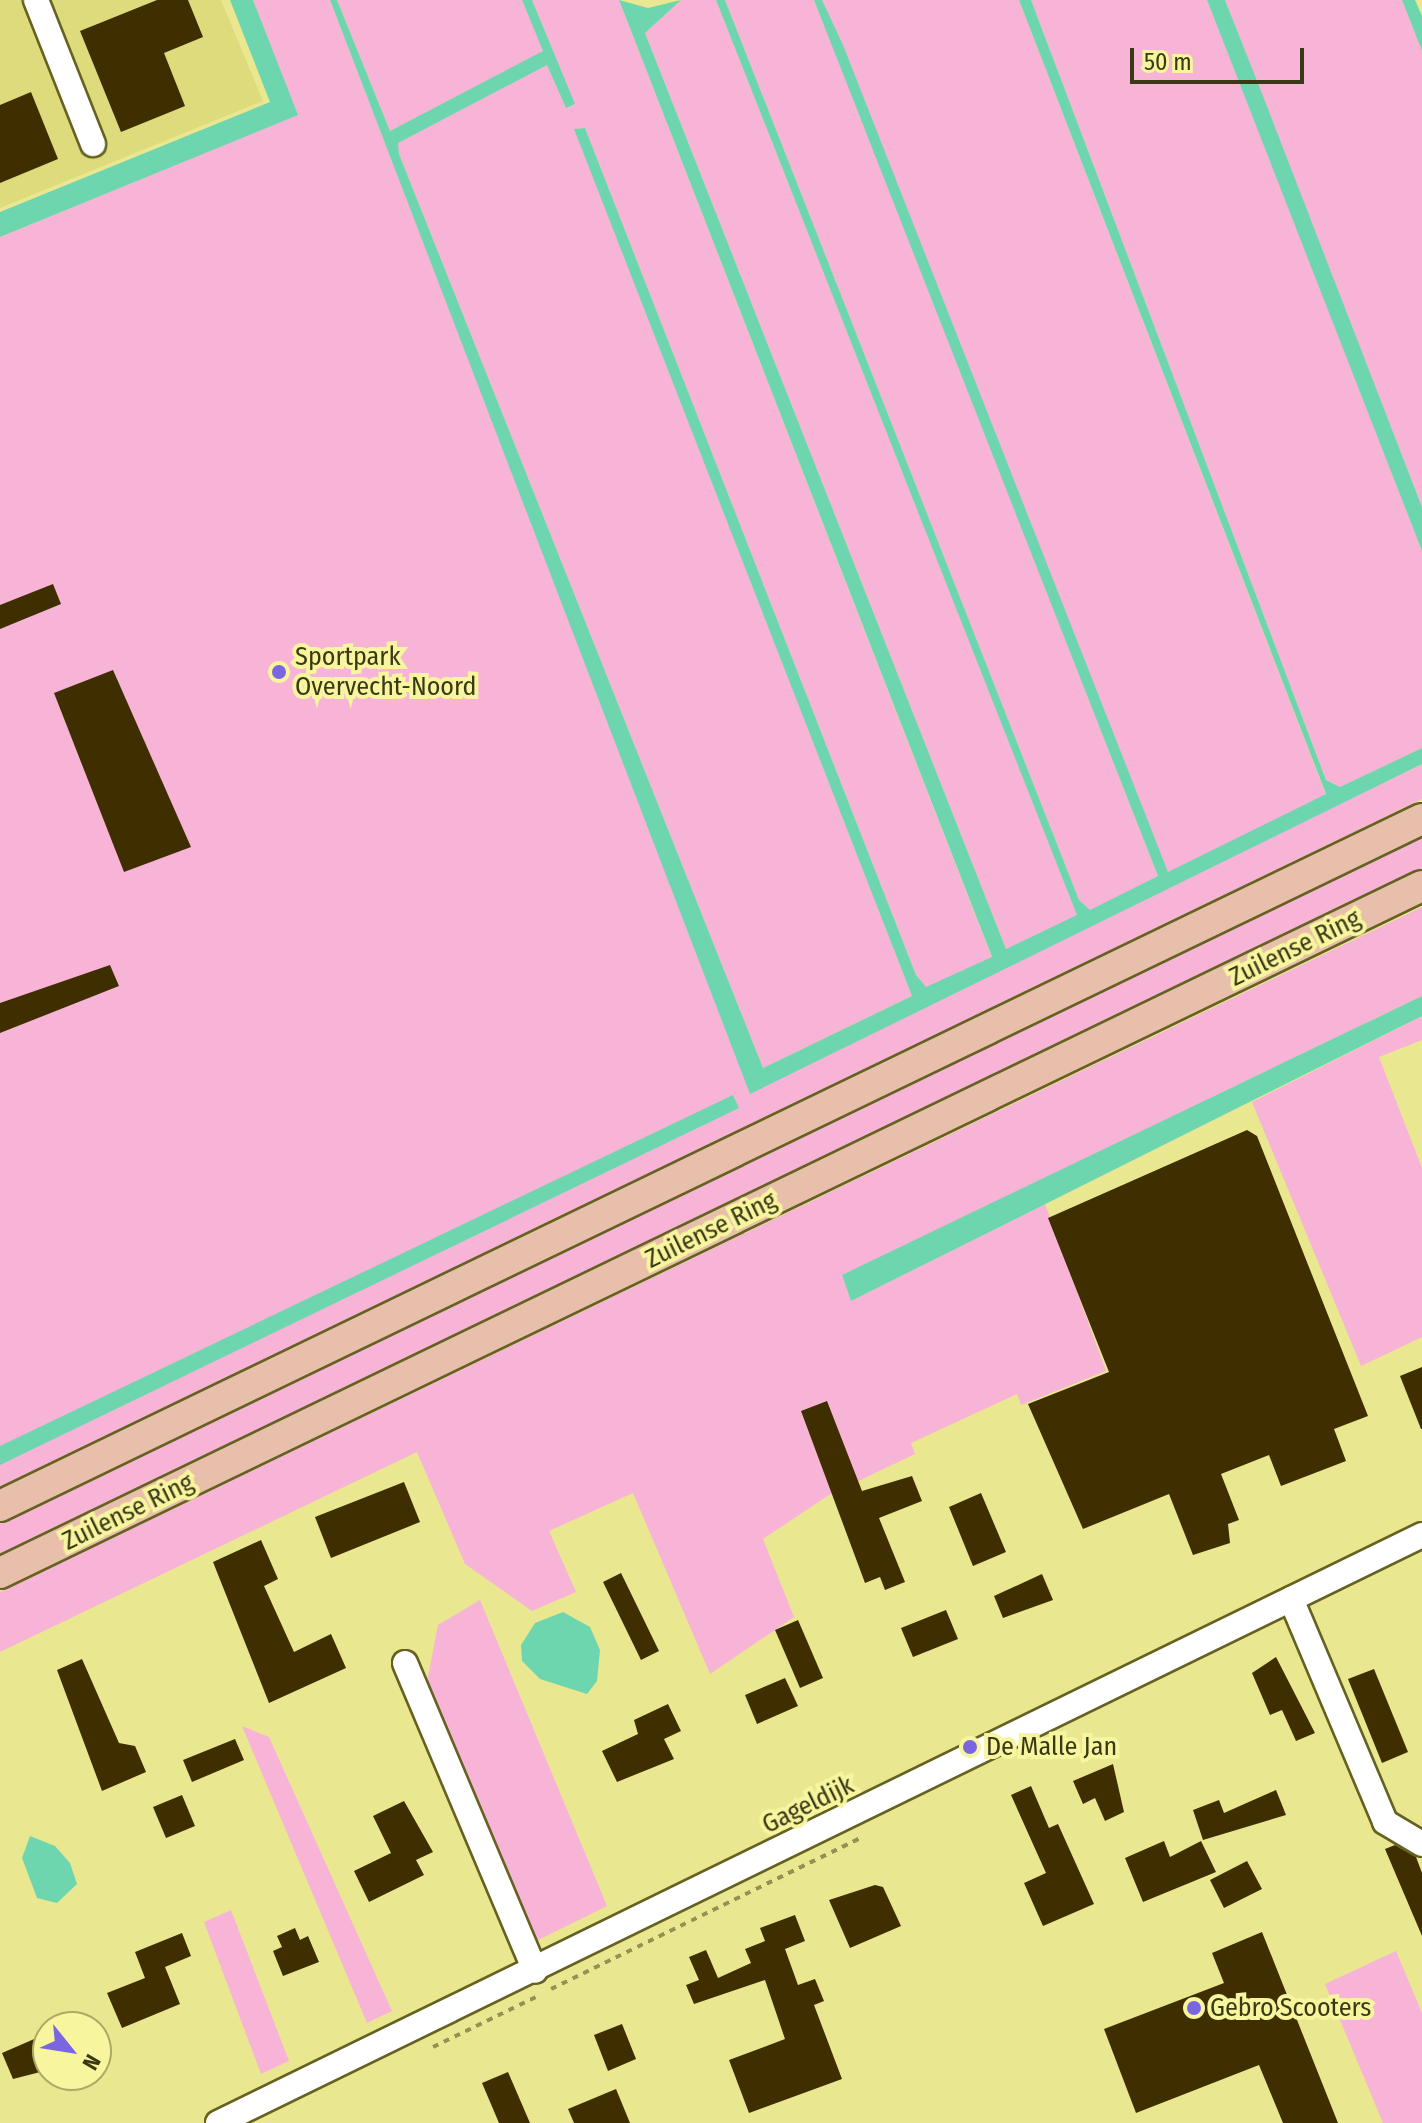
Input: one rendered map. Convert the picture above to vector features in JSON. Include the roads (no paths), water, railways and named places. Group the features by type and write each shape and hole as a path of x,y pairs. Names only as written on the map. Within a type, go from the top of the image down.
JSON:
{"main road":[{"path":"0,1506 1422,819"},
{"name":"Zuilense Ring","path":"0,1573 1422,886"}],"street":[{"path":"36,0 93,144"},
{"name":"Gageldijk","path":"218,2123 535,1971 1422,1535"},
{"path":"1291,1599 1385,1822 1422,1844"},
{"path":"405,1663 535,1971"}],"place":[{"name":"Sportpark Overvecht-Noord","path":"279,672"},
{"name":"De Malle Jan","path":"970,1747"},
{"name":"Gebro Scooters","path":"1194,2008"}]}
